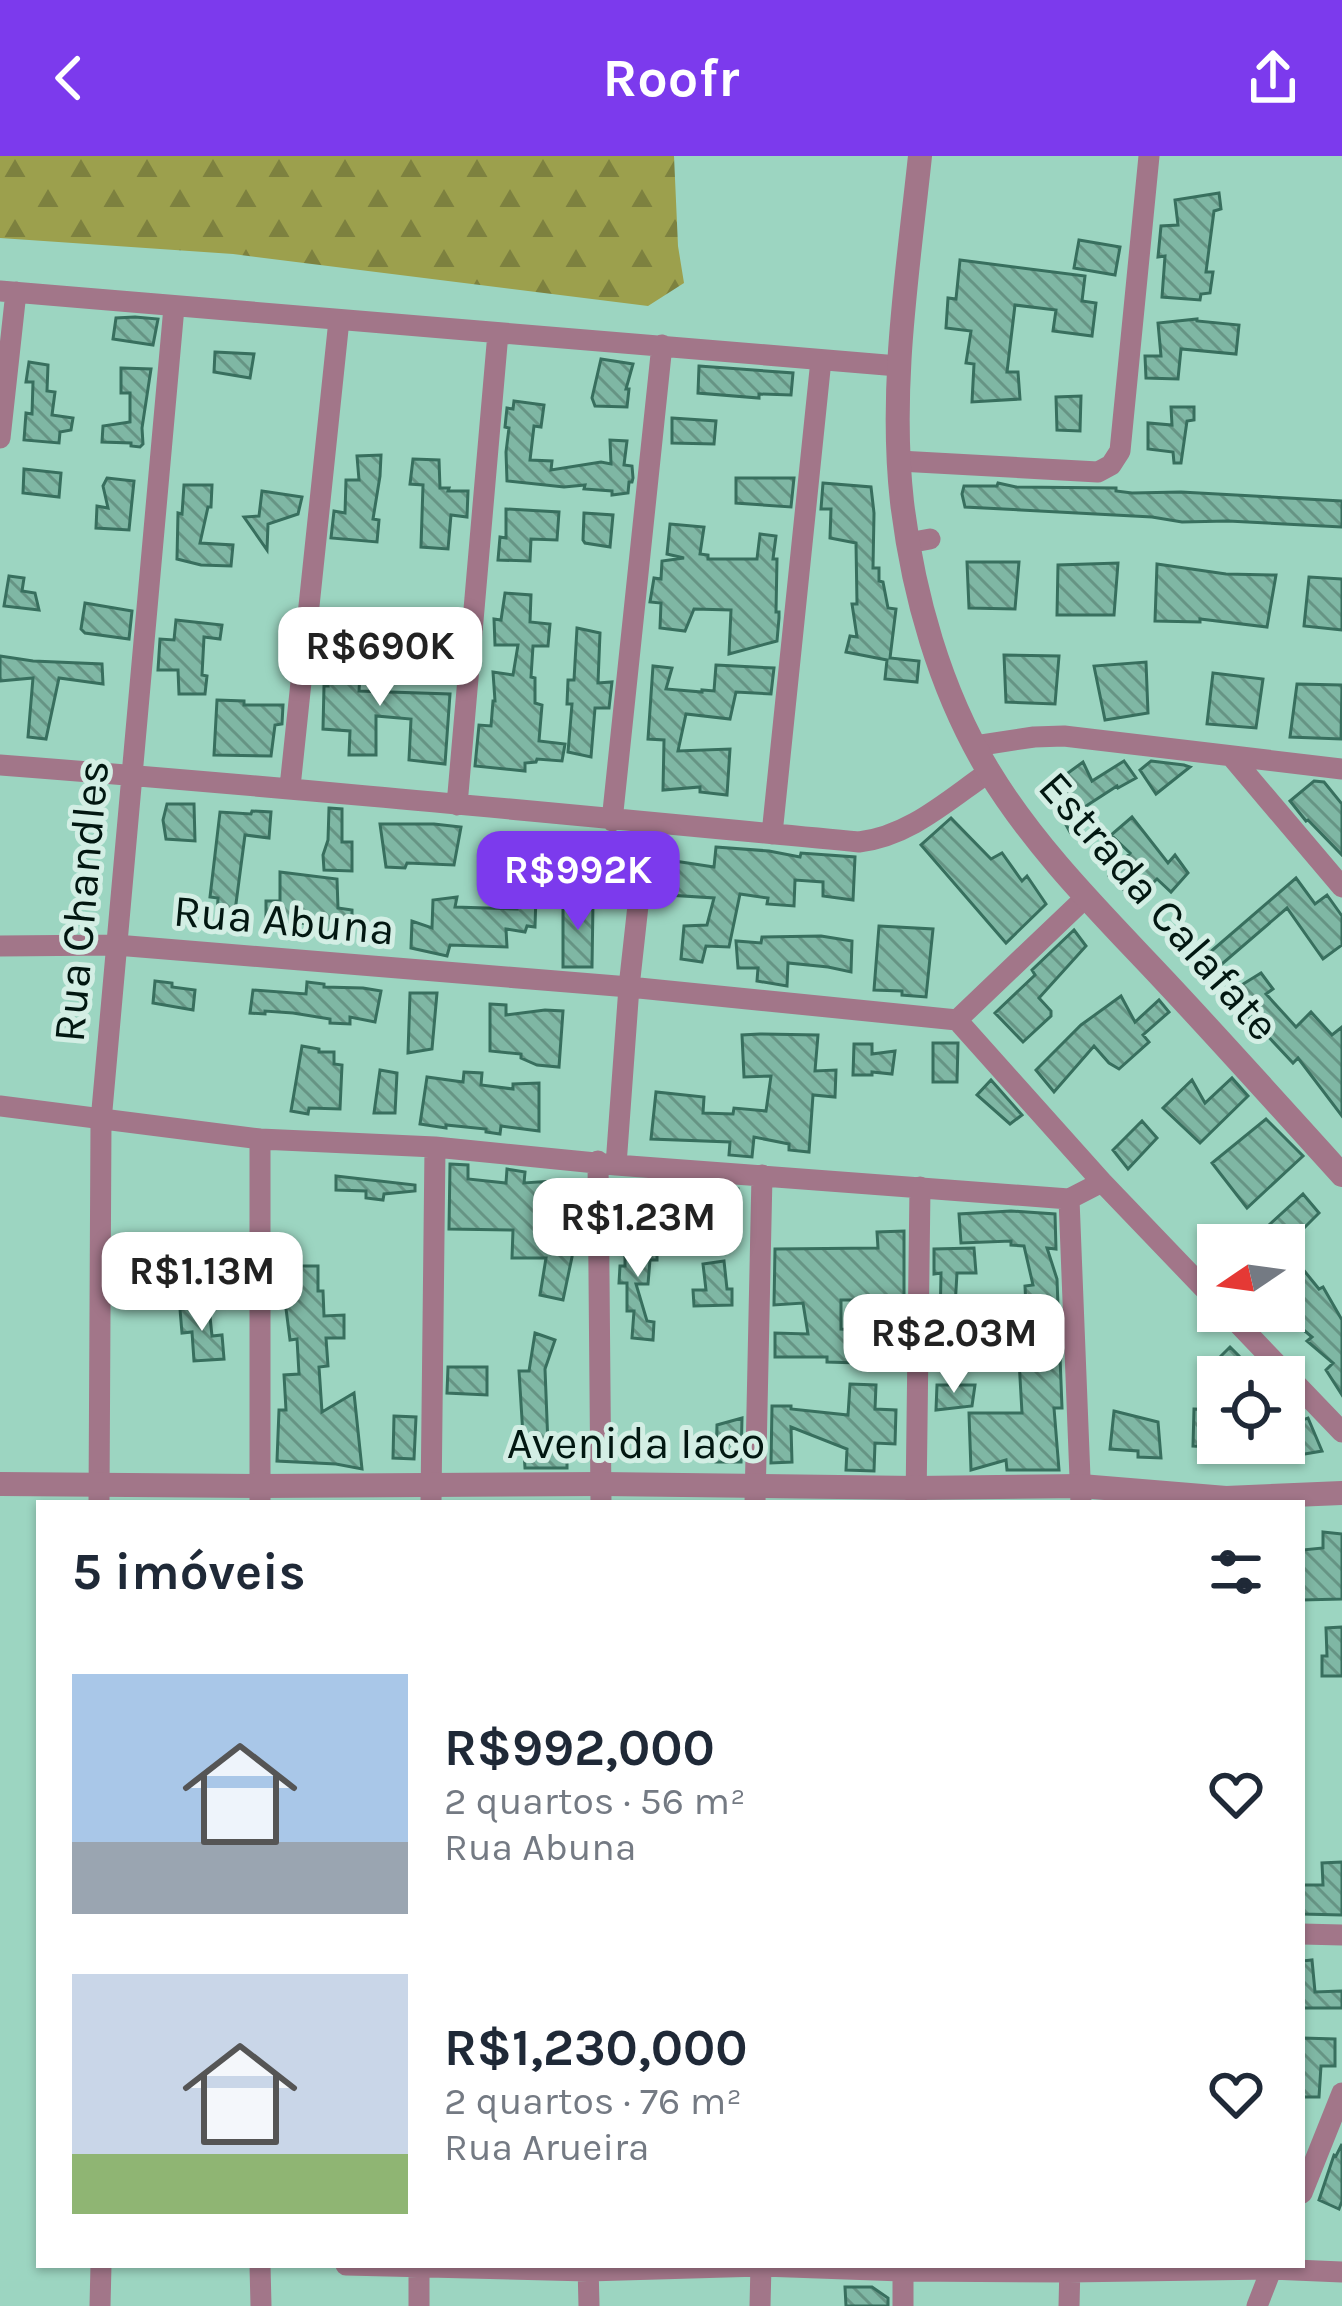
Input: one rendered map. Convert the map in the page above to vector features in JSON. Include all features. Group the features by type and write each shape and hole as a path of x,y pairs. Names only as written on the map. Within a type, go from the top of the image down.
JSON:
{"street":[{"name":"Estrada Calafate","path":"920,156 898,366 899,461 919,541 932,644 953,700 989,772 1049,854 1342,1175"},
{"path":"899,461 1098,472 1111,465 1120,451 1149,156"},
{"path":"0,438 8,291 898,366"},
{"name":"Rua Chandles","path":"99,1493 101,1121 174,307"},
{"path":"290,787 339,320"},
{"path":"457,805 498,333"},
{"path":"612,821 662,344"},
{"path":"772,834 820,360"},
{"path":"975,746 1064,736 1342,769"},
{"path":"1231,757 1342,886"},
{"path":"0,765 290,787 859,842 903,832 989,772"},
{"path":"601,1493 607,1163 647,824"},
{"path":"1086,897 957,1019 1197,1281"},
{"name":"Rua Abuna","path":"0,946 116,945 957,1019"},
{"path":"0,1106 260,1139 436,1147 1069,1198 1102,1182"},
{"path":"260,1139 260,1494"},
{"path":"431,1494 436,1147"},
{"path":"754,1494 762,1175"},
{"path":"916,1496 920,1187"},
{"path":"1069,1198 1081,1494"},
{"path":"1246,1332 1342,1432"},
{"name":"Avenida Iaco","path":"0,1484 99,1493 1081,1494 1226,1500 1342,1492"},
{"path":"1305,1934 1342,1935"},
{"path":"1305,2186 1342,2093"},
{"path":"100,2306 101,2268"},
{"path":"260,2268 260,2306"},
{"path":"418,2268 419,2306"},
{"path":"588,2268 589,2306"},
{"path":"760,2306 761,2268"},
{"path":"903,2306 903,2268 1227,2268"},
{"path":"1257,2306 1272,2268"},
{"path":"1286,2268 1342,2272"},
{"path":"1069,2269 1070,2306"}],"green space":[{"path":"0,156 674,156 684,283 648,306 233,254 0,238"}],"building":[{"path":"1219,193 1221,209 1214,211 1206,272 1213,272 1210,293 1201,294 1200,300 1162,297 1161,226 1178,225 1175,200"},
{"path":"1079,240 1120,247 1115,275 1074,268"},
{"path":"960,260 1085,276 1082,301 1096,303 1092,336 1053,331 1056,310 1015,305 1007,372 1018,372 1020,399 972,402 974,364 966,363 971,331 946,328 948,298 956,299"},
{"path":"116,318 158,319 153,345 113,339"},
{"path":"1197,319 1239,325 1236,354 1181,349 1178,379 1146,378 1145,356 1161,356 1158,323"},
{"path":"215,352 254,354 250,378 214,372"},
{"path":"601,359 633,364 627,407 595,406 592,398"},
{"path":"29,362 48,365 47,391 55,392 52,415 73,418 71,430 60,432 59,443 24,440 26,413 32,414 33,382 26,382"},
{"path":"699,366 793,373 791,395 759,394 759,398 698,393"},
{"path":"121,368 151,369 140,447 102,442 103,426 130,422 130,393 121,393"},
{"path":"1081,396 1080,431 1057,430 1056,397"},
{"path":"514,401 544,405 541,427 534,426 530,460 552,461 551,470 611,464 610,440 627,441 624,465 632,466 633,478 628,493 612,495 612,491 584,489 585,485 507,481 509,428 505,427 507,408 513,409"},
{"path":"1171,407 1194,407 1194,420 1187,421 1181,463 1174,463 1173,452 1148,449 1148,423 1172,425"},
{"path":"672,418 716,421 714,444 672,443"},
{"path":"381,455 373,519 379,520 377,542 331,538 334,511 345,513 346,480 359,480 357,456"},
{"path":"413,459 439,460 440,488 468,491 467,517 451,515 448,549 421,547 423,485 410,484"},
{"path":"24,469 61,473 59,497 23,493"},
{"path":"107,478 134,481 129,530 96,528 97,506 108,508 103,486"},
{"path":"736,478 794,478 791,507 736,503"},
{"path":"823,483 871,487 873,568 879,568 888,608 896,609 890,658 919,661 917,682 885,679 887,660 846,652 850,636 857,637 852,604 857,604 856,543 830,538 831,509 821,509"},
{"path":"998,483 1342,501 1342,527 965,507 964,486"},
{"path":"184,485 212,485 200,543 233,545 231,566 177,559"},
{"path":"262,491 302,497 298,514 268,524 267,550 244,517 259,516"},
{"path":"506,509 559,512 557,540 531,539 530,561 498,560 500,537 506,538"},
{"path":"584,513 613,515 610,547 585,543"},
{"path":"670,524 704,527 700,554 708,559 757,559 760,534 776,536 777,641 729,654 731,610 694,609 685,631 660,628 661,603 650,602 654,578 661,579 662,561 684,558 667,554"},
{"path":"967,562 1019,562 1015,609 969,608"},
{"path":"1118,563 1114,615 1057,615 1058,565"},
{"path":"1157,564 1226,574 1276,575 1267,627 1200,619 1155,621"},
{"path":"9,576 24,578 22,591 35,593 39,610 4,606"},
{"path":"1309,577 1342,579 1342,630 1304,626"},
{"path":"505,593 531,595 530,622 550,624 548,646 533,646 531,677 535,678 535,703 542,705 539,741 565,744 562,761 537,759 525,763 525,771 475,766 479,725 491,726 493,672 513,675 518,645 495,645 494,619 501,620"},
{"path":"85,603 132,611 129,639 85,633 81,629"},
{"path":"176,620 222,625 220,639 204,637 205,694 179,694 178,670 158,670 160,639 174,640"},
{"path":"577,628 600,633 598,683 612,682 609,708 595,708 591,757 568,752 572,704 567,704 568,680 574,680"},
{"path":"350,631 350,658 361,658 359,691 450,694 445,764 409,760 411,719 376,716 376,755 349,755 350,731 323,729 324,686 328,686 325,658 332,658 328,634"},
{"path":"1004,655 1059,656 1055,704 1006,702"},
{"path":"0,656 102,664 103,684 59,678 46,739 28,737 33,678 0,681"},
{"path":"1146,662 1148,713 1105,720 1094,666"},
{"path":"716,665 774,668 771,694 736,692 730,719 686,714 678,751 730,749 727,795 700,792 700,787 663,790 664,740 648,739 653,666 672,668 666,689 702,692 714,691"},
{"path":"1213,673 1263,679 1256,728 1207,724"},
{"path":"1297,684 1342,685 1341,739 1290,737"},
{"path":"217,700 283,705 271,756 214,755"},
{"path":"1124,761 1136,778 1083,808 1088,818 1070,832 1056,807 1066,801 1057,781 1083,762 1092,781"},
{"path":"1151,761 1190,767 1156,794 1140,770"},
{"path":"1314,781 1324,782 1342,804 1342,855 1290,801"},
{"path":"167,804 194,804 195,841 166,839"},
{"path":"329,808 342,809 342,842 352,842 352,871 324,870"},
{"path":"220,812 271,812 269,838 245,835 234,919 217,918 218,898 210,897"},
{"path":"1132,817 1168,863 1175,855 1188,873 1171,892 1157,879 1135,900 1109,876 1130,853 1111,835"},
{"path":"951,818 991,859 1002,853 1022,881 1027,876 1046,904 1006,943 921,845"},
{"path":"380,824 461,827 454,865 386,867"},
{"path":"627,835 624,891 597,889 599,840"},
{"path":"546,841 573,843 567,898 541,894"},
{"path":"716,847 800,857 801,853 855,857 853,900 823,896 823,882 795,880 794,906 767,904 768,898 740,894 729,947 706,946 702,962 681,959 684,926 707,925 714,898 668,895 668,860 714,867"},
{"path":"280,872 337,879 338,908 352,910 352,929 339,927 339,935 317,936 317,923 266,924 266,901 280,901"},
{"path":"1296,878 1315,904 1327,895 1342,916 1342,945 1323,959 1287,908 1208,976 1202,976 1175,946 1184,937 1208,954"},
{"path":"536,895 535,927 527,926 525,932 506,929 507,947 450,945 447,956 411,948 412,921 432,928 433,900 457,897 455,907 517,909 518,899"},
{"path":"563,897 593,902 592,967 563,967"},
{"path":"879,926 933,929 926,997 874,990"},
{"path":"1074,930 1086,946 1039,998 1051,1016 1023,1042 995,1013"},
{"path":"821,936 852,941 851,972 788,963 787,986 757,981 758,968 738,968 736,941"},
{"path":"1261,973 1273,989 1266,994 1296,1027 1311,1012 1332,1035 1342,1027 1342,1116 1298,1058 1293,1063 1246,1013 1252,1009 1235,989"},
{"path":"155,981 195,990 193,1010 153,1003"},
{"path":"307,982 381,991 375,1022 350,1017 350,1024 330,1023 330,1019 293,1013 250,1013 253,990 306,994"},
{"path":"410,993 437,993 432,1049 408,1053"},
{"path":"1121,996 1135,1022 1159,1000 1169,1012 1143,1035 1149,1042 1119,1069 1094,1046 1054,1092 1036,1070 1081,1025"},
{"path":"490,1004 506,1005 506,1015 563,1011 559,1067 537,1065 521,1054 490,1051"},
{"path":"742,1035 818,1035 815,1071 836,1070 835,1097 813,1095 809,1152 754,1137 752,1157 729,1155 730,1142 651,1139 656,1092 704,1097 703,1113 733,1114 734,1108 766,1111 771,1076 744,1077"},
{"path":"933,1043 958,1043 957,1082 933,1082"},
{"path":"854,1044 872,1044 872,1054 895,1051 892,1074 853,1075"},
{"path":"302,1046 334,1052 334,1064 342,1065 340,1109 309,1108 308,1114 291,1111"},
{"path":"380,1070 397,1073 395,1113 374,1113"},
{"path":"464,1072 482,1073 481,1085 513,1089 513,1084 539,1083 539,1131 501,1126 500,1134 420,1124 427,1077 463,1082"},
{"path":"1232,1078 1248,1096 1200,1143 1163,1108 1192,1080 1205,1103"},
{"path":"991,1080 1022,1115 1010,1124 977,1095"},
{"path":"1266,1119 1303,1156 1247,1208 1212,1163"},
{"path":"1142,1121 1157,1138 1128,1169 1113,1150"},
{"path":"450,1164 468,1165 468,1179 506,1183 507,1169 525,1172 524,1183 552,1181 550,1204 576,1203 563,1300 540,1295 546,1258 512,1258 513,1230 449,1229"},
{"path":"336,1176 415,1185 415,1191 384,1194 383,1200 366,1198 366,1191 336,1190"},
{"path":"663,1188 738,1189 738,1221 686,1221 686,1234 662,1234"},
{"path":"1303,1194 1319,1213 1305,1227 1270,1224"},
{"path":"959,1214 1055,1214 1056,1249 1047,1248 1057,1279 1058,1306 1026,1307 1025,1286 1033,1285 1024,1246 1011,1245 1011,1241 961,1243"},
{"path":"904,1231 904,1300 841,1300 841,1329 858,1330 858,1363 827,1362 827,1357 775,1357 775,1333 808,1334 803,1303 774,1305 775,1249 878,1248 877,1232"},
{"path":"657,1235 657,1260 650,1260 648,1284 636,1284 647,1321 654,1322 653,1340 632,1338 634,1311 627,1311 627,1283 619,1283 620,1266 625,1266 625,1236"},
{"path":"974,1248 976,1273 957,1273 955,1307 971,1308 971,1325 944,1327 940,1324 941,1273 934,1274 934,1249"},
{"path":"724,1261 732,1305 694,1306 693,1290 706,1290 703,1264"},
{"path":"297,1266 318,1266 324,1316 344,1315 344,1338 326,1338 328,1366 319,1367 322,1412 354,1393 362,1469 277,1461 279,1410 286,1410 284,1375 299,1374 297,1339 290,1340 284,1293 298,1292"},
{"path":"1305,1272 1319,1289 1323,1287 1342,1320 1342,1395 1326,1370 1333,1363 1307,1341 1312,1337 1305,1331"},
{"path":"209,1307 212,1336 222,1335 224,1359 194,1361 192,1332 182,1333 180,1309"},
{"path":"535,1333 555,1340 545,1369 548,1445 567,1445 567,1468 525,1468 519,1371 529,1371"},
{"path":"1060,1357 1062,1408 1054,1408 1059,1470 1007,1470 1006,1460 971,1470 969,1413 1022,1413 1019,1360"},
{"path":"448,1367 487,1367 487,1395 447,1393"},
{"path":"850,1384 876,1385 875,1409 896,1410 895,1444 875,1443 874,1471 846,1470 847,1449 791,1427 792,1462 771,1463 772,1406 848,1415"},
{"path":"937,1385 975,1385 972,1406 936,1410"},
{"path":"1194,1409 1197,1409 1197,1446 1193,1446"},
{"path":"1114,1411 1158,1422 1161,1458 1110,1449"},
{"path":"394,1416 416,1417 414,1459 393,1458"},
{"path":"742,1418 741,1462 716,1462 717,1425"},
{"path":"1308,1418 1322,1451 1305,1454"},
{"path":"1323,1532 1342,1534 1342,1599 1305,1600 1305,1550 1323,1548"},
{"path":"1342,1627 1342,1676 1322,1676 1326,1628"},
{"path":"1342,1862 1342,1915 1305,1914 1305,1885 1323,1885 1322,1863"},
{"path":"1312,1960 1315,1992 1342,1991 1342,2008 1305,2008 1305,1961"},
{"path":"1305,2038 1335,2039 1335,2066 1321,2066 1319,2097 1305,2097"},
{"path":"1342,2144 1342,2201 1339,2209 1319,2200"},
{"path":"845,2287 872,2287 888,2298 888,2306 846,2306"}]}
